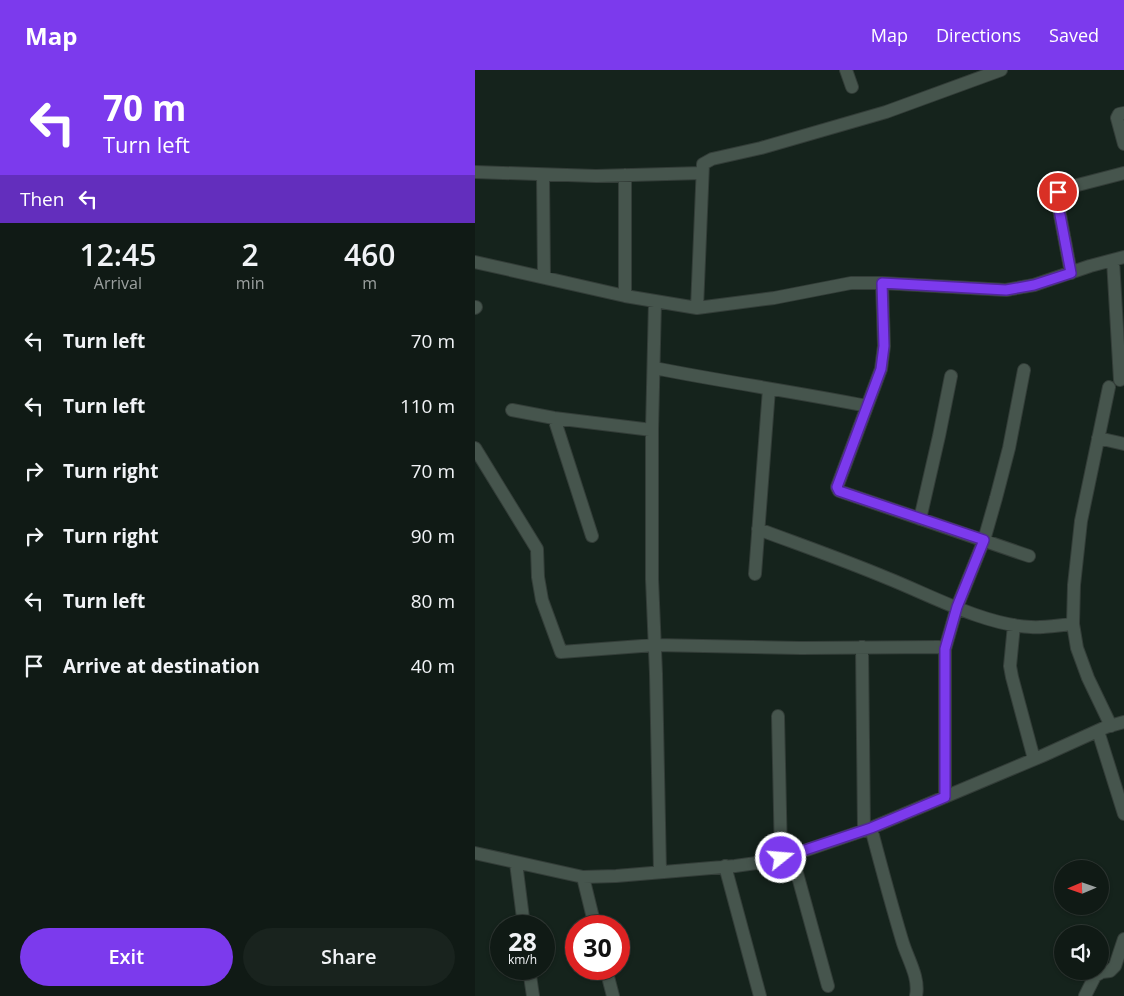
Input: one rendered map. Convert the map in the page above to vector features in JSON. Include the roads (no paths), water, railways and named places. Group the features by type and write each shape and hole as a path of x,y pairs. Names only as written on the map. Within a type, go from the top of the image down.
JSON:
{"street":[{"path":"846,70 852,87"},
{"path":"697,308 703,164 713,159 761,148 886,112 1001,70"},
{"path":"1124,113 1119,114 1117,118 1124,144"},
{"path":"475,172 596,176 702,174"},
{"path":"1071,273 1057,199 1058,192 1066,188 1124,173"},
{"path":"543,175 544,277"},
{"path":"625,175 625,296"},
{"path":"475,262 625,296 697,308 774,298 851,283 1006,290 1034,285 1118,258 1114,384 1098,438 1081,521 1074,585 1073,624 1074,638 1088,678 1111,726"},
{"path":"882,283 884,346 881,369 837,487 839,491 1029,556"},
{"path":"655,301 652,430 652,579 660,872"},
{"path":"654,368 867,406"},
{"path":"945,797 945,649 957,607 984,540 1009,448 1024,370"},
{"path":"920,519 951,376"},
{"path":"755,574 769,388"},
{"path":"512,410 554,418 652,430"},
{"path":"554,418 592,536"},
{"path":"1098,438 1124,444"},
{"path":"475,448 537,549 538,577 542,600 561,652 655,644 801,648 939,646 945,649"},
{"path":"758,529 886,577 985,618 1032,628 1073,624"},
{"path":"1014,625 1010,666 1034,759"},
{"path":"862,647 867,829 916,978 916,996"},
{"path":"778,716 786,856 828,986"},
{"path":"475,853 583,877 764,862 867,829 1098,731 1124,722"},
{"path":"1098,731 1124,814"},
{"path":"516,863 523,915"},
{"path":"725,866 760,996"},
{"path":"583,877 592,915"},
{"path":"1085,996 1095,976 1102,972 1110,971 1115,966 1124,939"},
{"path":"531,980 533,996"},
{"path":"609,980 613,996"}]}
